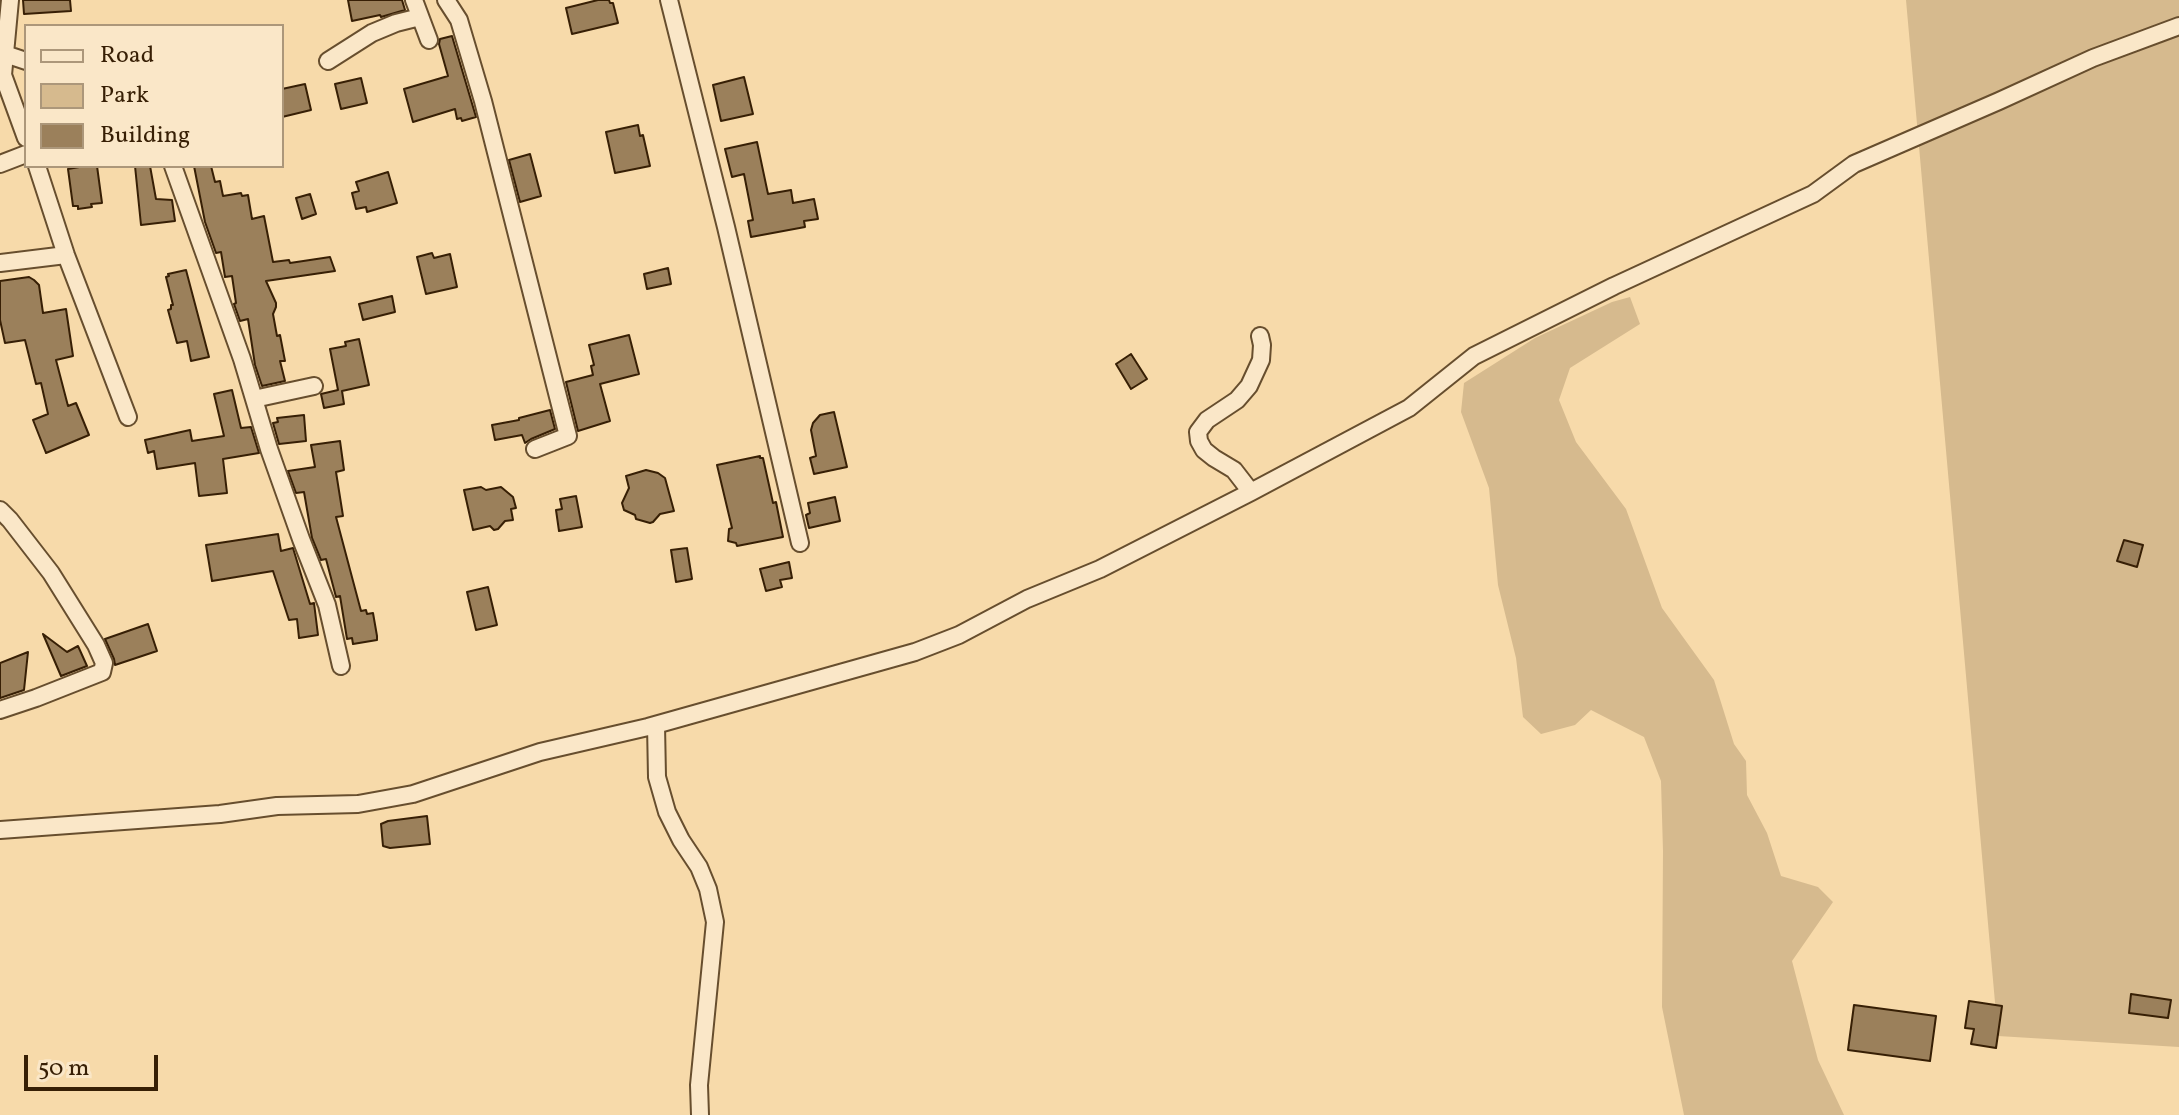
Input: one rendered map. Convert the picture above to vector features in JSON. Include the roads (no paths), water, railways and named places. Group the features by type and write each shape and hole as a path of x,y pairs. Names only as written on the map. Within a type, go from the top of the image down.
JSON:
{"street":[{"path":"10,0 3,75 24,133"},
{"path":"414,0 429,40"},
{"path":"446,0 459,20 483,101 568,436 535,449"},
{"path":"669,0 800,543"},
{"path":"328,61 372,33 420,17"},
{"path":"0,830 220,814 277,806 358,804 413,794 540,752 656,725 915,652 959,635 1027,599 1100,569 1251,492 1409,408 1474,356 1614,286 1813,194 1854,164 2093,58 2179,26"},
{"path":"5,54 24,60"},
{"path":"0,164 24,155"},
{"path":"38,168 66,255 128,417"},
{"path":"174,168 242,359 296,524 327,605 341,666"},
{"path":"0,263 66,255"},
{"path":"1251,492 1234,470 1204,450 1198,432 1207,420 1237,400 1249,386 1261,360 1260,336"},
{"path":"254,399 314,386"},
{"path":"0,510 51,573 104,663 102,672 0,710"},
{"path":"656,725 660,789 667,812 699,867 708,889 715,922 699,1085 700,1115"}]}
